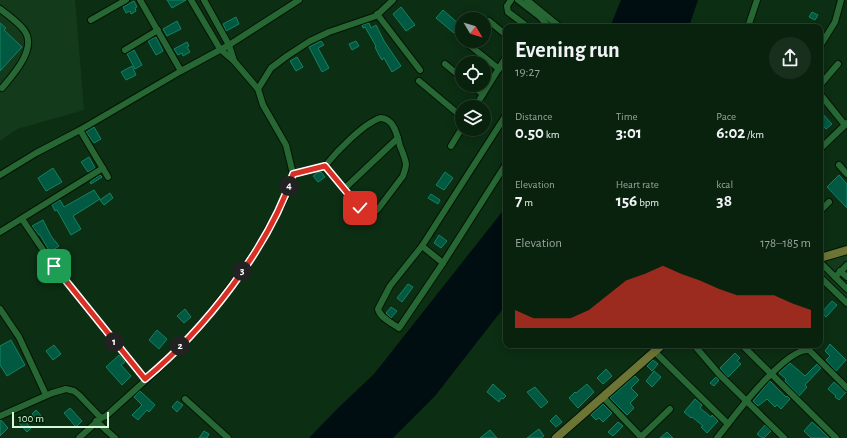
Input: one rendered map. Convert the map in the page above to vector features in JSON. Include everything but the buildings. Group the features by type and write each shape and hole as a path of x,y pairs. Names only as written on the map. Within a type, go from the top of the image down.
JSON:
{"main road":[{"path":"823,257 847,250"},
{"path":"556,438 658,348"}],"street":[{"path":"91,20 126,0"},
{"path":"140,0 181,71"},
{"path":"79,438 98,419 111,413 145,379 157,370 201,325 238,277 260,244 286,196 293,174 286,145 263,105 258,89 234,61 220,49 191,0"},
{"path":"204,0 229,45 234,61"},
{"path":"0,175 36,152 80,130 181,71 229,45 299,0"},
{"path":"258,89 271,68 310,41 329,32 377,14 393,0"},
{"path":"511,0 507,6 508,12 524,24"},
{"path":"518,0 540,17 546,24"},
{"path":"527,0 556,24"},
{"path":"749,24 757,0"},
{"path":"823,41 835,22 841,0"},
{"path":"0,9 25,30 28,40 28,50 2,88"},
{"path":"377,14 420,70"},
{"path":"491,23 503,33"},
{"path":"125,50 158,30"},
{"path":"473,48 499,69"},
{"path":"479,100 503,62"},
{"path":"445,64 455,72"},
{"path":"823,82 838,64"},
{"path":"419,81 455,111"},
{"path":"823,97 846,124 823,146"},
{"path":"293,174 325,166 338,151 374,120 385,118 390,121 395,128 406,162 405,170 402,176 378,209 369,214 364,212 325,166"},
{"path":"503,121 422,246 390,286 378,309 382,316 400,328 503,169"},
{"path":"80,130 108,177"},
{"path":"451,146 457,136"},
{"path":"344,188 398,138"},
{"path":"839,165 847,174"},
{"path":"0,232 103,168"},
{"path":"823,208 829,202"},
{"path":"22,219 54,266 145,379"},
{"path":"422,246 443,263"},
{"path":"823,265 847,289"},
{"path":"835,277 847,265"},
{"path":"840,271 847,277"},
{"path":"823,280 847,303"},
{"path":"0,308 19,337 46,396"},
{"path":"697,348 719,374 784,438"},
{"path":"745,348 836,438"},
{"path":"717,438 746,401 771,374 798,352 804,349 809,350 847,388"},
{"path":"654,351 728,424"},
{"path":"0,416 63,390 74,392 82,398 115,438"},
{"path":"603,397 641,438 670,409"},
{"path":"185,399 228,438"}],"shaded area":[{"path":"0,0 75,0 84,110 17,129 0,141"},
{"path":"621,0 698,0 690,24 611,24"},
{"path":"503,211 503,309 435,396 393,438 309,438 374,374"},
{"path":"847,252 847,300 823,278 823,260"}],"route":[{"path":"54,266 145,379 157,370 201,325 238,277 260,244 286,196 293,174 325,166 360,208"}]}
